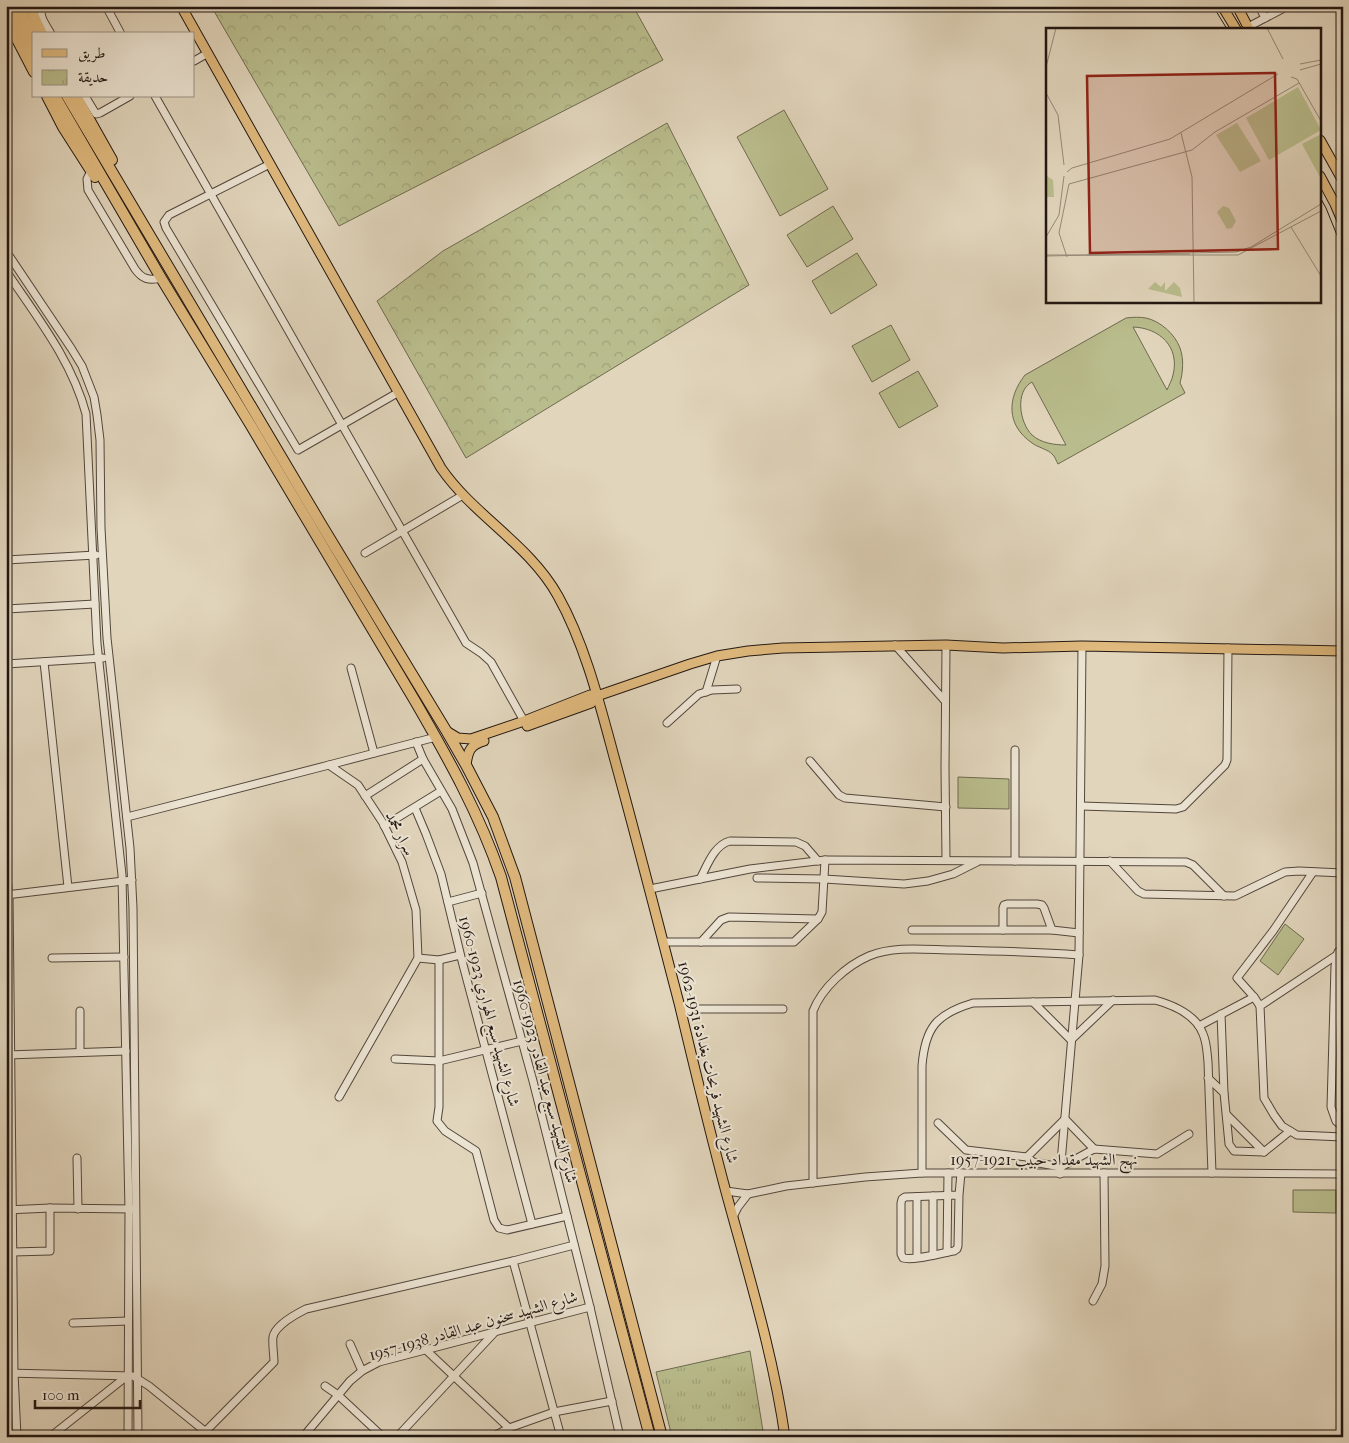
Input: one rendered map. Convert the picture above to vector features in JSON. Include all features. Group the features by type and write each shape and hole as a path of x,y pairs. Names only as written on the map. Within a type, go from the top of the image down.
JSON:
{"highway":[{"path":"9,6 32,53"},
{"path":"18,6 32,34"},
{"path":"29,6 41,32"},
{"path":"6,18 32,68"},
{"path":"48,98 91,171 122,211"},
{"path":"56,98 161,278 436,736 481,823 501,877 650,1437"},
{"path":"67,98 447,732 493,817 514,878 662,1437"},
{"path":"77,98 144,214 155,243"}],"main road":[{"name":"شارع الشهيد فريحات بغدادة 1931-1962","path":"181,6 441,468 463,495 527,555 549,580 580,646 597,696 650,889 726,1191 770,1356 785,1437"},
{"path":"1222,6 1235,28"},
{"path":"1237,6 1249,28"},
{"path":"1322,144 1343,181"},
{"path":"1322,180 1336,204 1343,223"},
{"path":"447,732 458,738 471,739 591,703 597,696 690,664 717,656 748,651 783,648 895,645 1003,648 1082,646 1343,650"},
{"path":"466,766 468,753 476,743 525,724"}],"street":[{"path":"43,6 40,14 50,32"},
{"path":"106,6 120,32"},
{"path":"1259,6 1265,18"},
{"path":"1249,28 1288,6"},
{"path":"195,60 208,53"},
{"path":"86,98 96,114 126,98"},
{"path":"156,98 466,642 491,662 525,724"},
{"path":"270,164 169,215 164,222 166,228 298,450 398,392"},
{"path":"91,171 87,179 88,190 135,269 145,279 161,278"},
{"path":"6,251 82,366 94,397 100,440 102,554 108,658 127,817 132,880 132,1209 127,1375 128,1437"},
{"path":"6,271 60,352 76,384 86,414 99,658 122,880 138,1379 138,1437"},
{"path":"365,553 463,495"},
{"path":"6,560 102,554"},
{"path":"6,609 95,604"},
{"path":"895,645 945,700"},
{"path":"946,645 946,860"},
{"path":"1060,1170 1079,955 1082,646"},
{"path":"1081,806 1176,809 1183,807 1226,765 1228,648"},
{"path":"706,692 717,656"},
{"path":"6,664 108,658"},
{"path":"44,662 68,887"},
{"path":"351,668 374,753"},
{"path":"667,723 693,698 706,692 738,689"},
{"path":"127,817 436,736"},
{"name":"شارع الشهيد سبع عبد القادر 1923-1960","path":"416,742 423,759 452,809 473,862 522,1040 567,1216 620,1437"},
{"path":"1015,750 1015,861"},
{"path":"365,796 423,759"},
{"path":"810,761 839,795 846,798 946,807"},
{"name":"سرار محمد","path":"329,765 358,785 384,826 402,862 416,910 418,958"},
{"path":"384,826 441,791"},
{"name":"شارع الشهيد سبع الهواري 1923-1960","path":"415,808 441,874 460,955 532,1224"},
{"path":"663,942 791,943 797,940 818,919 822,912 824,879 821,861 805,846 796,842 730,841 717,848 700,879"},
{"path":"757,878 824,879 904,884 953,874 980,860"},
{"path":"650,889 770,866 821,861 1186,862 1193,865 1224,896"},
{"path":"1110,862 1138,891 1144,894 1235,896 1285,872 1343,873"},
{"path":"6,870 8,895 9,1209 13,1252 16,1437"},
{"path":"1313,872 1237,978 1260,1006 1264,1098 1282,1126 1297,1135 1343,1137"},
{"path":"8,895 132,880"},
{"path":"448,902 482,893"},
{"path":"1003,930 1004,905 1027,904 1042,905 1052,930"},
{"path":"701,942 721,920 729,917 818,919"},
{"path":"912,930 1052,930 1079,933"},
{"path":"1260,1006 1337,955 1343,947"},
{"path":"813,1183 813,1011 820,997 830,984 870,956 889,950 917,949 1079,955"},
{"path":"339,1097 418,958 439,960 460,955"},
{"path":"1337,955 1335,966 1331,1107 1336,1121 1343,1127"},
{"path":"52,958 124,957"},
{"path":"439,960 437,1121 445,1131 476,1151 494,1220 499,1228 507,1230 567,1216"},
{"path":"1199,1026 1254,997"},
{"path":"1071,1040 1113,1000"},
{"path":"922,1174 922,1066 929,1032 941,1018 957,1008 973,1003 1113,1000 1155,1000 1168,1003 1194,1020 1199,1026 1206,1044 1212,1173"},
{"path":"1034,1002 1071,1040"},
{"path":"680,1009 782,1009"},
{"path":"80,1010 80,1052"},
{"path":"1221,1014 1224,1093 1229,1144 1234,1151 1264,1152 1290,1131"},
{"path":"395,1059 439,1061 522,1040"},
{"path":"8,1054 126,1051"},
{"path":"1208,1078 1224,1093"},
{"path":"1226,1115 1264,1152"},
{"path":"1065,1119 1094,1149"},
{"path":"1027,1158 1065,1119"},
{"path":"938,1123 966,1150 1027,1158 1033,1162 1060,1170 1094,1149 1157,1154 1189,1134"},
{"path":"76,1158 78,1209"},
{"name":"نهج الشهيد مقداد حبيب 1921-1957","path":"748,1194 777,1187 813,1183 948,1173 1060,1170 1104,1173 1343,1174"},
{"path":"946,1252 948,1173"},
{"path":"959,1195 902,1199 902,1258 933,1255 957,1249 961,1173"},
{"path":"1093,1301 1102,1284 1105,1266 1104,1173"},
{"path":"726,1191 748,1194 733,1217"},
{"path":"933,1196 933,1255"},
{"path":"916,1257 917,1197"},
{"path":"13,1252 50,1251 50,1208"},
{"path":"9,1209 132,1209"},
{"path":"203,1434 274,1362 273,1337 290,1317 306,1309 574,1245"},
{"path":"513,1261 561,1437"},
{"name":"شارع الشهيد سحنون عبد القادر 1938-1957","path":"303,1437 350,1381 362,1371 379,1362 590,1306"},
{"path":"73,1323 128,1321"},
{"path":"397,1437 495,1332"},
{"path":"350,1344 362,1371"},
{"path":"426,1350 509,1428"},
{"path":"6,1373 127,1375 149,1386 203,1434 212,1437"},
{"path":"50,1437 127,1375"},
{"path":"326,1386 383,1437"},
{"path":"492,1437 509,1428 554,1412 612,1401"}],"green space":[{"path":"211,6 633,6 663,60 339,226"},
{"path":"784,110 828,189 780,216 737,137"},
{"path":"667,123 749,285 466,458 377,301 443,251"},
{"path":"833,206 853,239 807,267 787,235"},
{"path":"857,253 877,285 831,314 812,281"},
{"path":"1126,318 1144,318 1162,325 1178,343 1183,361 1180,383 1185,393 1058,464 1054,456 1023,436 1014,420 1012,402 1019,384 1025,375","holes":["1133,327 1152,331 1166,341 1171,348 1174,356 1173,377 1167,390","1032,382 1066,445 1052,444 1036,438 1024,422 1021,399 1023,392"]},
{"path":"891,325 910,360 872,382 852,346"},
{"path":"918,371 938,406 899,428 879,393"},
{"path":"958,777 1009,779 1009,809 958,808"},
{"path":"1285,924 1304,939 1278,975 1260,961"},
{"path":"1293,1190 1336,1190 1336,1213 1293,1212"},
{"path":"750,1351 763,1431 748,1437 672,1437 656,1372"}],"tram line":[{"path":"1213,6 1226,28"},
{"path":"1322,201 1343,250"}]}
